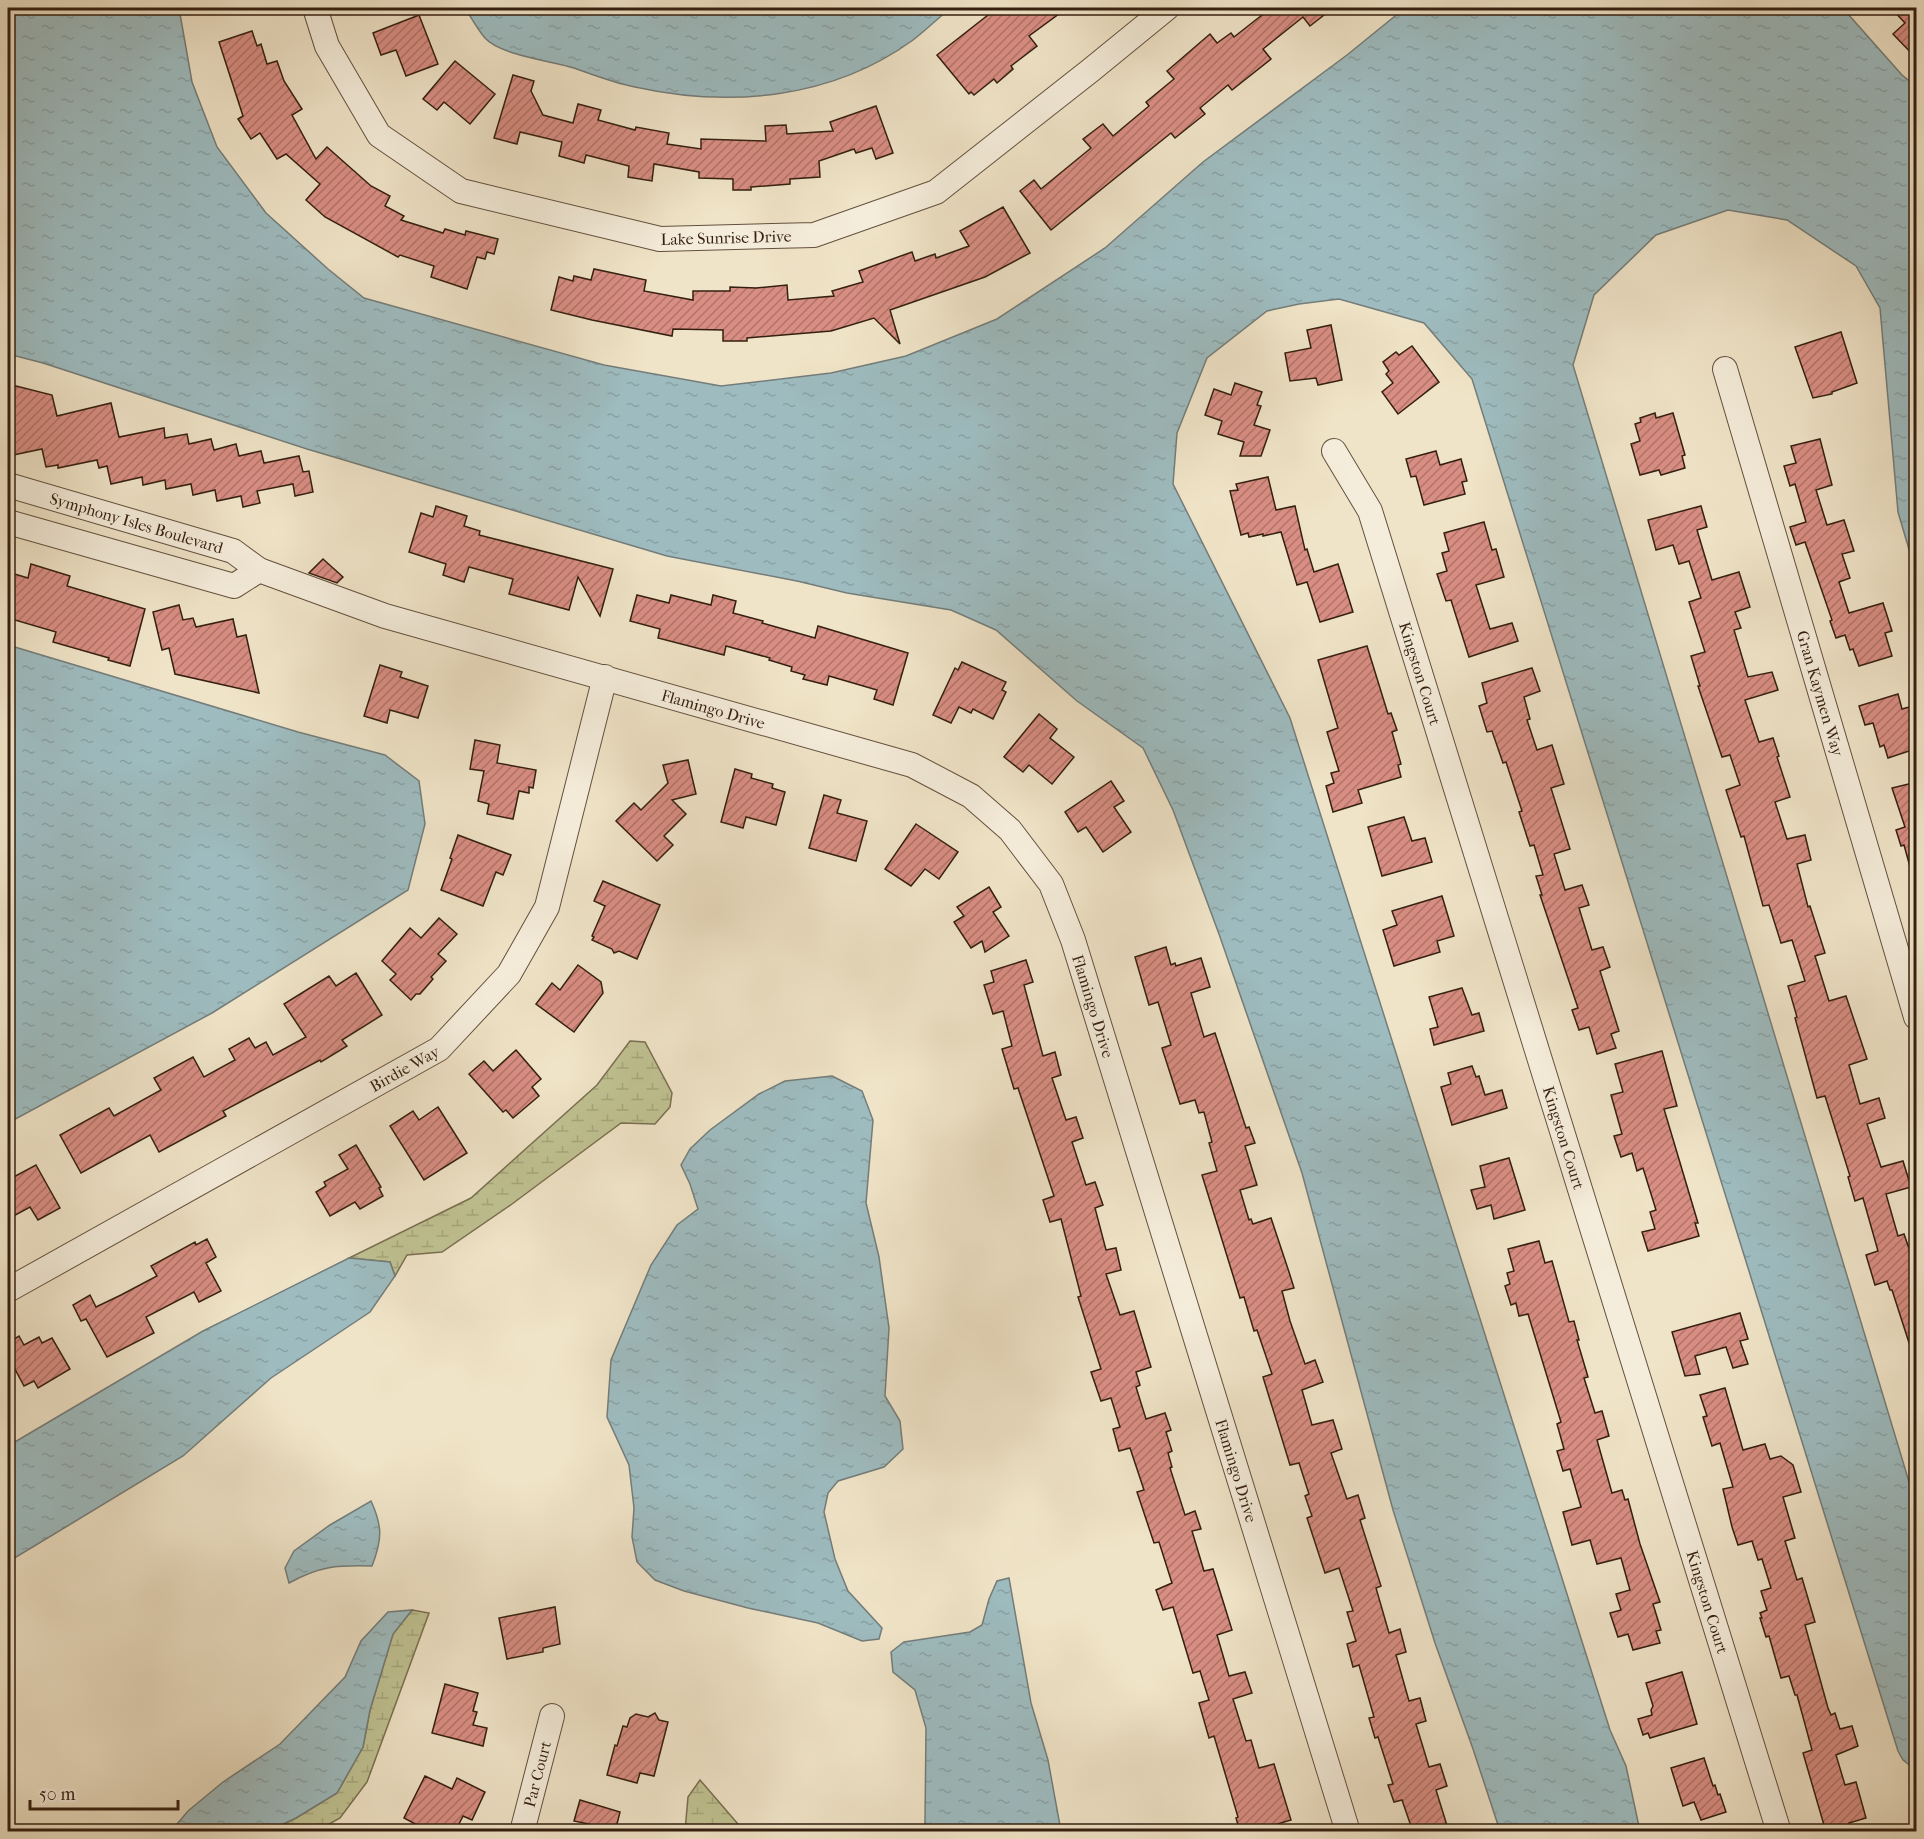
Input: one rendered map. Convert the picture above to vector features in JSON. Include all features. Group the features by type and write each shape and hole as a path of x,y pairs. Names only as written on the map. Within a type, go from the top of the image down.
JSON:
{"street":[{"name":"Lake Sunrise Drive","path":"315,8 327,46 379,135 461,191 660,239 814,235 936,192 1167,8"},
{"name":"Gran Kaymen Way","path":"1725,369 1917,1017"},
{"name":"Kingston Court","path":"1334,451 1370,511 1779,1832"},
{"name":"Symphony Isles Boulevard","path":"8,485 234,551 259,570 385,616"},
{"name":"Symphony Isles Boulevard","path":"8,522 234,586 259,570"},
{"name":"Flamingo Drive","path":"385,616 912,765 971,796 1010,830 1051,884 1077,952 1348,1832"},
{"name":"Birdie Way","path":"8,1290 439,1049 509,974 547,907 605,677"},
{"name":"Par Court","path":"522,1832 552,1716"}],"green space":[{"path":"630,1041 645,1042 672,1093 670,1107 655,1124 621,1123 512,1204 442,1252 407,1255 395,1276 390,1262 349,1258 471,1198 597,1085"},
{"path":"412,1610 429,1613 367,1782 340,1818 317,1831 268,1832 337,1793 363,1747 370,1710 393,1634"},
{"path":"700,1780 744,1831 685,1831 688,1797"}],"water":[{"path":"8,8 179,8 192,82 217,147 266,213 364,298 604,365 721,386 831,373 906,356 997,319 1105,248 1203,162 1347,55 1405,8 1826,8 1847,13 1902,75 1916,86 1916,573 1898,512 1880,308 1856,266 1787,220 1728,210 1656,235 1594,295 1573,365 1916,1505 1916,1770 1903,1760 1898,1751 1472,379 1424,323 1339,299 1267,311 1207,358 1177,433 1173,484 1290,718 1610,1730 1626,1766 1640,1831 1500,1831 1435,1643 1393,1510 1302,1173 1219,934 1173,810 1143,748 1077,701 996,630 951,610 847,593 667,556 307,449 43,363 8,354"},
{"path":"465,8 951,8 913,40 882,60 849,75 779,94 707,97 635,87 502,49 485,38"},
{"path":"8,645 298,732 385,755 419,781 425,824 408,890 212,1013 8,1123"},
{"path":"832,1076 862,1091 873,1120 866,1203 879,1257 889,1328 885,1396 900,1421 903,1449 884,1467 838,1481 828,1493 824,1512 835,1559 848,1591 882,1628 879,1639 862,1641 818,1623 748,1608 684,1591 655,1580 637,1562 632,1537 634,1508 629,1465 607,1417 611,1360 651,1265 677,1225 698,1209 681,1165 690,1149 710,1130 759,1094 785,1081"},
{"path":"349,1258 390,1262 395,1276 370,1312 271,1378 183,1456 8,1562 8,1446 203,1331"},
{"path":"371,1501 378,1518 380,1534 372,1566 329,1568 310,1573 289,1583 285,1568 294,1551 330,1525"},
{"path":"1009,1578 1031,1703 1048,1760 1061,1831 927,1831 925,1823 926,1728 915,1690 893,1672 891,1652 904,1642 970,1632 982,1625 997,1581"},
{"path":"412,1610 393,1634 370,1710 363,1747 337,1793 296,1818 268,1831 171,1831 188,1811 223,1782 280,1744 345,1677 361,1641 388,1612"}],"building":[{"path":"997,8 1067,8 1029,36 1037,46 1011,66 1013,69 997,83 994,79 974,95 971,92 969,94 937,55"},
{"path":"1256,8 1333,8 1310,26 1303,17 1263,49 1271,59 1232,90 1228,85 1200,108 1205,114 1175,138 1171,133 1051,230 1020,191 1034,180 1041,189 1091,148 1083,139 1103,124 1113,136 1149,106 1146,102 1174,79 1167,71 1210,34 1217,43 1231,33 1234,37 1262,15"},
{"path":"1891,8 1917,8 1917,59 1893,34 1905,23"},
{"path":"419,15 438,64 406,76 396,50 381,55 373,33"},
{"path":"252,31 257,46 261,44 267,64 277,61 284,81 302,109 292,115 316,159 327,147 371,186 390,196 385,206 404,216 401,220 443,233 445,229 465,235 466,231 498,239 494,254 487,252 485,259 477,257 467,289 431,277 434,266 400,255 398,257 325,217 306,200 320,184 286,154 277,159 260,133 251,139 238,119 243,116 219,42"},
{"path":"455,61 495,94 470,124 444,102 437,110 423,99"},
{"path":"513,75 534,81 531,91 543,115 573,123 578,104 601,110 598,120 635,130 636,127 669,133 667,144 701,149 701,139 766,141 765,126 786,125 787,134 833,131 830,122 876,106 893,153 876,159 872,148 856,153 854,149 819,161 820,177 790,179 790,184 751,187 751,190 733,190 733,179 699,178 699,172 654,164 652,181 628,177 629,166 586,155 584,163 559,156 562,142 520,132 517,144 494,138"},
{"path":"1003,207 1030,253 985,277 890,310 900,344 874,318 831,331 747,338 747,341 723,341 723,330 673,329 672,336 551,310 559,277 573,281 574,276 591,280 594,269 646,280 644,291 693,300 693,291 730,291 730,287 756,288 787,285 788,300 834,296 832,291 863,282 859,271 912,252 915,261 935,254 936,258 969,246 960,231"},
{"path":"1331,325 1342,380 1318,385 1316,378 1290,381 1285,353 1311,348 1307,330"},
{"path":"1841,332 1857,383 1832,392 1832,394 1813,398 1795,347"},
{"path":"1412,346 1439,382 1398,414 1382,392 1393,383 1386,374 1389,371 1383,362 1396,352 1399,355"},
{"path":"1235,383 1262,392 1257,405 1261,406 1254,425 1270,430 1261,456 1240,456 1244,442 1218,434 1222,421 1205,415 1214,389 1231,395"},
{"path":"8,384 52,395 57,416 111,403 119,437 164,428 165,438 187,434 189,444 211,439 214,450 236,444 239,456 261,451 264,463 299,456 303,472 309,471 313,492 295,496 293,484 257,491 260,503 243,507 241,496 217,501 215,490 193,495 191,484 166,489 165,480 143,485 142,477 111,484 107,466 99,468 97,460 58,468 58,465 46,467 42,449 13,455 13,452 8,453"},
{"path":"1655,413 1656,418 1673,413 1685,455 1682,456 1685,468 1661,475 1659,470 1640,475 1631,444 1640,441 1635,424 1641,422 1640,418"},
{"path":"1820,439 1832,485 1816,490 1827,525 1844,520 1854,551 1842,554 1850,578 1839,582 1849,613 1883,603 1892,631 1885,633 1892,656 1859,666 1845,635 1836,638 1805,542 1796,545 1790,527 1806,522 1795,484 1790,486 1784,466 1796,463 1791,446"},
{"path":"1436,451 1440,465 1461,459 1467,481 1462,482 1465,494 1424,505 1416,476 1411,477 1406,459"},
{"path":"1268,477 1276,510 1295,506 1305,550 1307,549 1314,572 1338,564 1353,612 1320,622 1307,582 1297,585 1281,532 1263,536 1263,534 1249,537 1248,533 1241,535 1230,491 1238,490 1236,484"},
{"path":"436,506 467,516 464,526 480,531 479,535 613,569 600,616 578,577 569,610 509,594 513,579 469,567 464,582 443,575 446,564 409,552 421,513 433,517"},
{"path":"1701,506 1707,527 1697,530 1712,580 1739,572 1750,607 1735,612 1741,628 1734,630 1748,677 1772,672 1778,690 1745,700 1759,742 1773,738 1779,756 1777,757 1790,797 1775,802 1787,839 1805,835 1811,860 1797,864 1808,907 1810,906 1825,953 1815,956 1829,1001 1846,996 1867,1059 1849,1065 1860,1104 1879,1098 1885,1118 1867,1124 1881,1167 1903,1161 1911,1187 1886,1194 1898,1236 1904,1234 1914,1263 1917,1262 1917,1354 1913,1355 1887,1281 1875,1285 1866,1255 1878,1251 1863,1198 1855,1201 1848,1177 1850,1176 1825,1096 1817,1098 1795,1018 1797,1017 1788,986 1805,981 1792,940 1781,943 1769,905 1763,906 1744,836 1741,837 1726,790 1740,785 1730,755 1722,757 1698,686 1700,686 1691,656 1705,652 1689,602 1701,598 1689,561 1679,564 1673,545 1656,550 1648,520"},
{"path":"1484,522 1492,550 1496,549 1504,577 1476,585 1490,629 1512,623 1518,641 1469,657 1451,600 1446,601 1437,574 1447,571 1442,553 1449,551 1444,533"},
{"path":"323,559 343,577 337,583 309,573"},
{"path":"31,564 70,576 67,586 145,609 130,666 53,642 56,632 8,618 8,587 11,573 28,578"},
{"path":"637,595 669,603 671,595 711,605 713,595 736,601 733,613 763,621 762,623 815,638 818,626 908,653 893,705 874,699 877,690 829,676 827,685 803,679 805,675 791,671 792,667 769,660 770,658 726,646 724,655 658,638 660,629 630,621"},
{"path":"179,605 183,620 193,618 196,627 233,619 237,637 246,635 259,693 175,674 169,648 162,650 153,612"},
{"path":"1367,646 1388,714 1391,713 1397,730 1392,732 1401,764 1398,765 1401,777 1358,790 1362,803 1333,812 1326,786 1334,783 1331,773 1339,771 1327,732 1338,728 1318,660"},
{"path":"962,662 1006,682 1002,690 1006,692 993,719 973,709 971,713 959,707 951,723 933,715 955,668 958,670"},
{"path":"380,665 402,672 400,677 428,686 418,718 390,710 387,723 364,716"},
{"path":"1532,668 1540,691 1524,697 1530,719 1527,720 1537,750 1552,745 1564,784 1551,788 1570,849 1554,854 1565,890 1582,885 1589,905 1579,908 1592,950 1603,947 1610,967 1600,971 1619,1031 1611,1034 1616,1048 1597,1054 1589,1027 1579,1030 1572,1010 1578,1008 1540,895 1542,895 1536,876 1543,875 1534,845 1530,846 1519,812 1522,811 1506,762 1503,763 1492,731 1487,732 1479,706 1487,703 1482,683"},
{"path":"1898,694 1902,709 1913,706 1917,718 1917,736 1911,737 1915,749 1888,758 1884,745 1880,747 1873,723 1865,725 1859,706"},
{"path":"1039,714 1057,729 1050,738 1074,757 1052,784 1029,765 1023,772 1004,757"},
{"path":"475,740 500,745 497,763 536,770 533,788 529,787 529,793 519,791 513,819 487,814 489,804 478,801 484,771 470,769"},
{"path":"688,760 696,794 672,800 686,814 664,836 673,845 657,861 616,821 634,803 641,810 668,783 663,765"},
{"path":"735,769 752,774 751,778 773,784 772,788 785,792 776,825 746,817 743,828 721,822"},
{"path":"1111,781 1124,801 1114,807 1131,832 1103,852 1086,827 1078,832 1065,812"},
{"path":"1917,782 1917,874 1912,874 1904,845 1901,846 1896,830 1905,827 1892,788"},
{"path":"824,795 841,800 837,813 867,821 856,861 809,848"},
{"path":"1404,817 1412,841 1425,838 1432,862 1382,876 1368,827"},
{"path":"916,824 958,852 939,879 925,869 911,886 885,869"},
{"path":"458,835 511,855 503,875 496,872 483,906 441,890"},
{"path":"603,881 660,905 637,959 619,951 614,953 612,949 592,940 605,906 594,901"},
{"path":"989,887 1001,907 993,912 1009,936 985,952 982,941 971,948 954,922 964,916 957,907"},
{"path":"1442,896 1454,936 1437,941 1440,952 1394,966 1383,930 1397,925 1392,911"},
{"path":"439,918 457,934 438,954 446,961 431,977 433,979 420,994 416,994 411,1000 390,980 396,974 382,961 410,928 421,938"},
{"path":"1166,947 1171,965 1175,963 1176,966 1201,958 1210,987 1191,993 1204,1037 1215,1033 1246,1128 1249,1127 1255,1143 1245,1146 1257,1185 1240,1190 1249,1220 1251,1219 1253,1224 1271,1218 1289,1272 1294,1288 1282,1291 1290,1321 1305,1364 1315,1360 1323,1382 1302,1390 1312,1425 1333,1420 1342,1449 1331,1453 1347,1499 1358,1495 1365,1518 1360,1520 1381,1586 1376,1588 1389,1633 1400,1629 1406,1652 1396,1655 1409,1701 1420,1698 1426,1721 1416,1724 1429,1767 1440,1764 1447,1786 1436,1790 1449,1832 1413,1832 1402,1800 1394,1802 1388,1785 1393,1784 1378,1737 1375,1738 1369,1718 1374,1717 1359,1665 1353,1667 1347,1644 1356,1641 1347,1612 1353,1611 1339,1568 1325,1573 1307,1518 1312,1516 1305,1496 1309,1494 1299,1463 1290,1465 1263,1377 1272,1374 1257,1330 1254,1331 1244,1297 1240,1298 1202,1175 1217,1171 1204,1112 1199,1113 1195,1100 1180,1104 1162,1048 1171,1045 1158,1002 1149,1005 1135,957"},
{"path":"1026,960 1033,982 1024,985 1043,1056 1055,1052 1061,1075 1052,1078 1066,1120 1076,1117 1083,1138 1072,1142 1086,1185 1095,1182 1103,1205 1095,1208 1106,1250 1116,1248 1121,1270 1106,1274 1120,1315 1134,1311 1151,1367 1136,1372 1140,1385 1136,1387 1146,1419 1165,1413 1171,1430 1166,1432 1172,1451 1168,1453 1172,1467 1170,1468 1185,1515 1195,1511 1201,1529 1192,1531 1204,1571 1213,1569 1232,1630 1217,1635 1229,1676 1245,1672 1252,1693 1233,1699 1246,1741 1251,1740 1259,1768 1274,1764 1291,1820 1274,1825 1275,1832 1240,1832 1236,1818 1238,1817 1214,1736 1209,1738 1199,1703 1209,1700 1200,1671 1193,1673 1173,1607 1163,1610 1156,1590 1172,1583 1159,1542 1154,1543 1137,1492 1144,1490 1130,1448 1119,1451 1113,1429 1120,1427 1111,1398 1101,1401 1091,1372 1101,1369 1078,1297 1081,1296 1061,1219 1050,1222 1043,1200 1054,1196 1018,1088 1014,1089 1002,1049 1012,1046 1003,1011 993,1014 984,985 994,982 991,971"},
{"path":"578,965 601,982 603,993 574,1032 536,1004 552,983 560,990"},
{"path":"356,973 382,1015 342,1040 347,1046 321,1062 320,1060 223,1111 226,1116 159,1152 150,1135 81,1173 60,1135 109,1108 114,1116 161,1090 154,1078 193,1057 204,1077 235,1060 229,1049 249,1038 255,1048 266,1042 273,1055 306,1037 284,1004 329,976 336,986"},
{"path":"1462,988 1472,1015 1479,1013 1484,1031 1434,1045 1430,1029 1438,1027 1429,997"},
{"path":"516,1050 541,1079 532,1087 539,1096 513,1118 506,1110 503,1112 469,1074 484,1061 493,1071"},
{"path":"1662,1051 1677,1106 1664,1109 1698,1223 1695,1223 1699,1236 1648,1251 1642,1232 1655,1229 1650,1212 1656,1210 1643,1168 1637,1171 1632,1153 1621,1157 1614,1136 1622,1134 1611,1095 1623,1092 1615,1064"},
{"path":"1472,1066 1476,1077 1479,1076 1485,1095 1502,1090 1507,1108 1452,1125 1441,1087 1451,1084 1448,1073"},
{"path":"438,1107 467,1153 424,1180 390,1126 413,1111 419,1120"},
{"path":"356,1145 381,1187 379,1188 383,1196 360,1209 355,1202 330,1216 316,1192 326,1186 324,1182 348,1169 339,1155"},
{"path":"1509,1158 1525,1210 1494,1219 1491,1205 1477,1209 1471,1190 1485,1187 1480,1166"},
{"path":"36,1165 60,1208 38,1220 30,1207 8,1219 8,1180"},
{"path":"207,1239 216,1257 206,1263 221,1291 199,1302 194,1292 146,1317 154,1333 107,1357 86,1319 81,1321 73,1305 90,1295 96,1307 121,1295 157,1276 151,1266 195,1242 196,1245"},
{"path":"1539,1241 1545,1263 1552,1261 1569,1322 1574,1321 1588,1377 1584,1378 1595,1413 1602,1411 1609,1436 1597,1440 1612,1493 1622,1490 1625,1500 1628,1499 1640,1544 1660,1602 1653,1604 1661,1630 1656,1631 1660,1643 1633,1650 1628,1634 1618,1637 1610,1613 1621,1610 1616,1594 1630,1590 1621,1558 1597,1564 1590,1540 1572,1545 1563,1512 1581,1507 1570,1469 1563,1471 1557,1451 1564,1449 1557,1424 1561,1422 1528,1314 1519,1316 1516,1303 1511,1305 1505,1286 1510,1284 1507,1273 1514,1271 1508,1249"},
{"path":"1740,1313 1748,1339 1740,1341 1748,1364 1733,1368 1726,1347 1695,1356 1700,1374 1685,1376 1672,1332"},
{"path":"19,1336 24,1345 39,1337 42,1343 52,1338 70,1369 38,1388 34,1381 24,1386 8,1356 8,1343"},
{"path":"1725,1388 1743,1450 1765,1444 1770,1459 1781,1456 1793,1465 1801,1492 1783,1497 1795,1538 1785,1541 1797,1580 1802,1578 1815,1622 1805,1625 1828,1708 1831,1715 1835,1713 1840,1729 1852,1726 1858,1746 1836,1755 1845,1785 1856,1782 1866,1818 1849,1823 1851,1832 1826,1832 1803,1753 1812,1750 1797,1695 1795,1695 1789,1676 1781,1678 1769,1636 1766,1637 1760,1618 1762,1618 1760,1613 1767,1610 1761,1591 1771,1588 1762,1559 1758,1560 1752,1541 1738,1545 1732,1527 1723,1489 1733,1487 1720,1443 1712,1446 1703,1417 1707,1416 1700,1395"},
{"path":"555,1607 560,1644 543,1648 543,1652 507,1659 499,1618"},
{"path":"1682,1672 1697,1724 1650,1738 1648,1733 1643,1735 1638,1719 1652,1715 1653,1706 1646,1683"},
{"path":"445,1684 478,1693 473,1711 477,1712 473,1725 487,1728 483,1746 432,1733"},
{"path":"655,1713 659,1720 668,1722 654,1776 640,1773 637,1783 607,1775 623,1726 627,1727 630,1718 636,1714 648,1717"},
{"path":"1704,1758 1713,1786 1715,1785 1718,1795 1720,1794 1726,1812 1701,1820 1694,1802 1683,1806 1671,1768"},
{"path":"425,1776 452,1789 457,1778 485,1792 472,1820 463,1816 455,1832 430,1832 404,1818"},
{"path":"580,1800 620,1812 615,1832 587,1832 589,1824 574,1821"}]}
